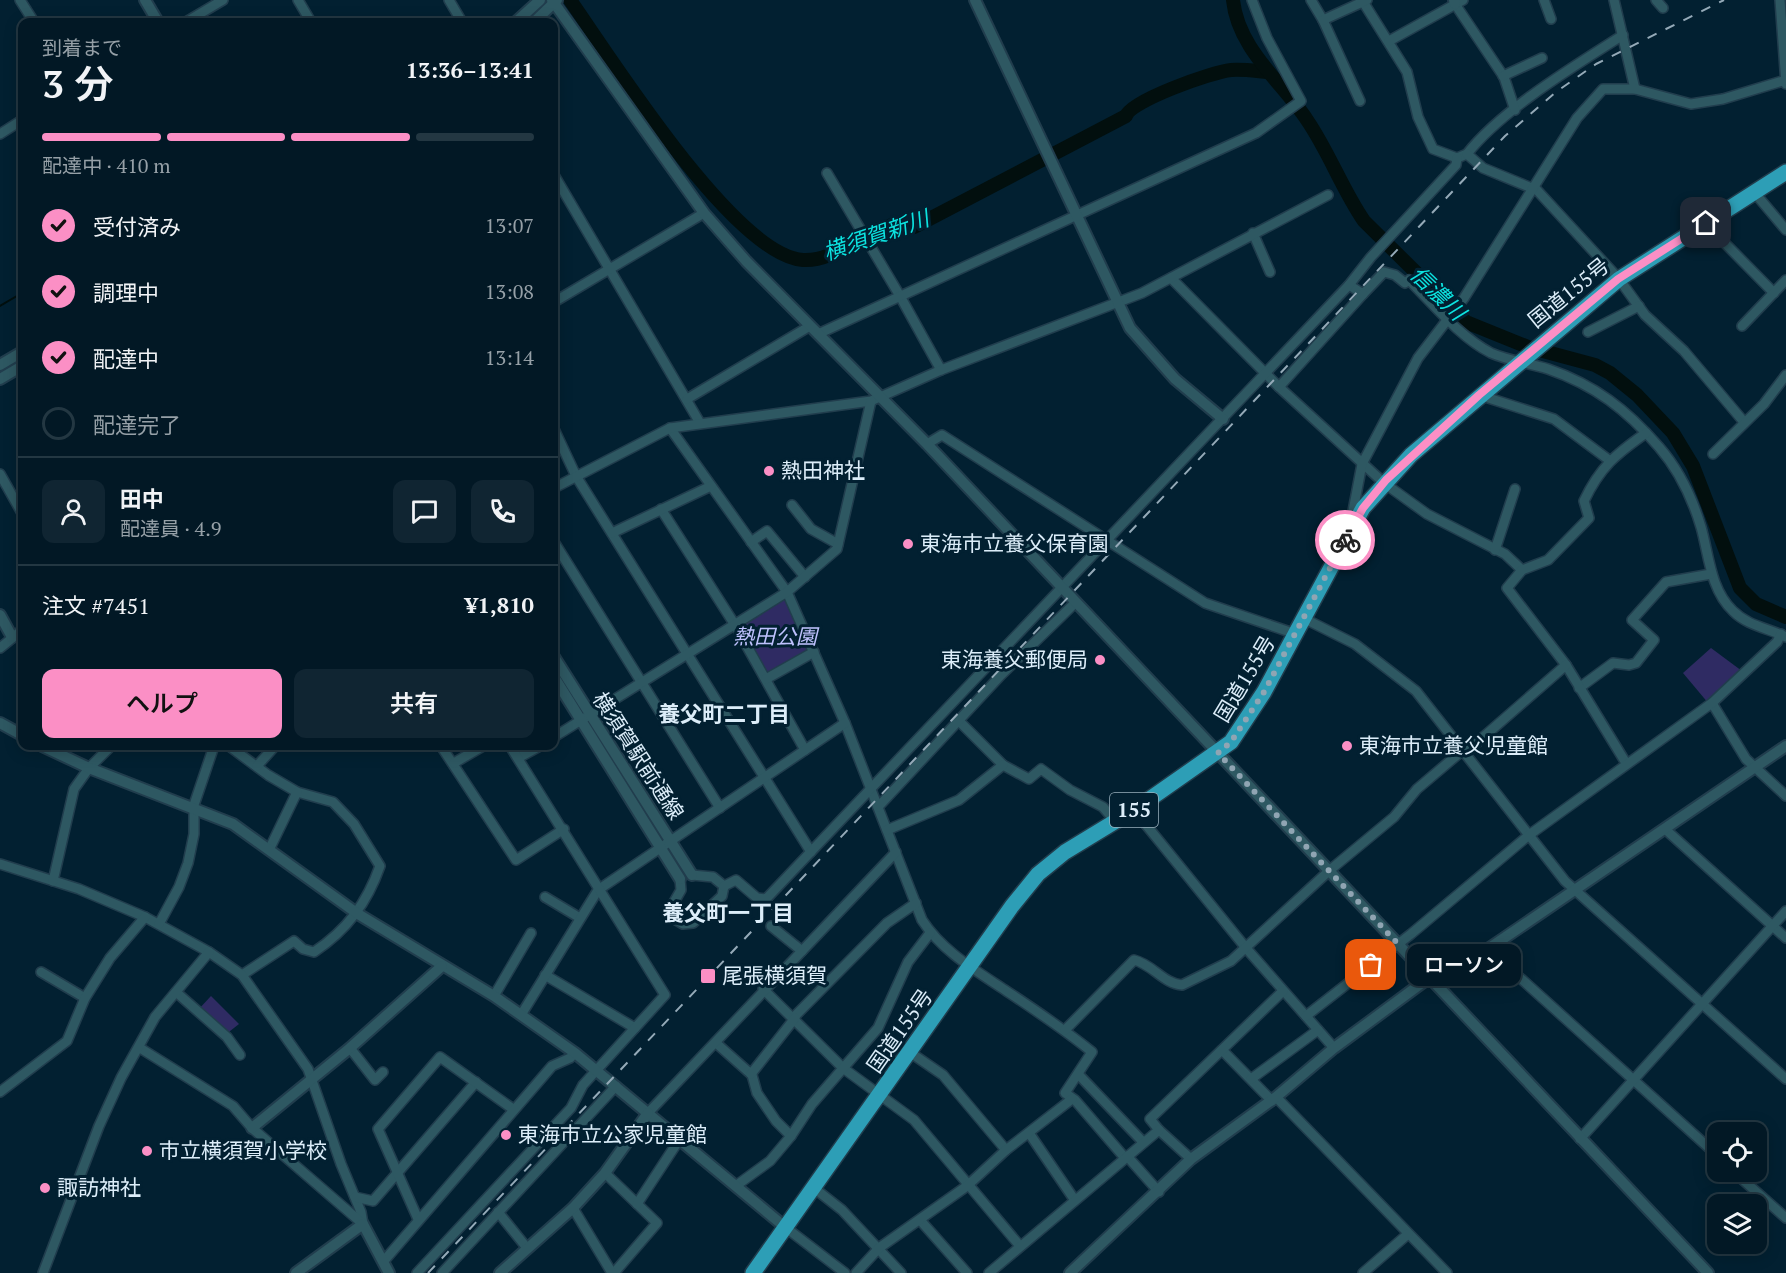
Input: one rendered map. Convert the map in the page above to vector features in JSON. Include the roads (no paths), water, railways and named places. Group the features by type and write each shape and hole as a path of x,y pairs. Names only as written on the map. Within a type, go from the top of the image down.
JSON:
{"highway":[{"name":"国道155号","path":"753,1273 911,1053 1012,906 1038,874 1065,852 1134,810 1231,742 1296,634 1358,518 1384,483 1479,395 1618,279 1786,172"}],"street":[{"path":"20,0 31,18"},
{"path":"145,0 156,18"},
{"path":"193,18 224,0"},
{"path":"298,0 309,18"},
{"path":"449,0 460,18"},
{"path":"520,18 540,0"},
{"path":"975,0 1075,216 1119,301 1130,328 1150,354 1175,379 1223,418"},
{"path":"687,399 814,330 900,296 1256,133 1301,99 1267,38 1252,0"},
{"path":"1311,0 1323,20 1360,101"},
{"path":"1544,0 1551,19"},
{"path":"1614,0 1635,89"},
{"path":"1656,0 1663,9"},
{"path":"1358,518 1353,511 1362,464 1418,358 1464,298 1535,189 1577,118 1603,89 1635,89 1691,104 1723,99 1786,81 1780,0"},
{"path":"538,18 555,1 704,213 877,399 927,444 1708,1273"},
{"path":"1323,20 1364,1 1407,72 1424,133 1433,148 1457,158 1467,154 1515,110 1564,73 1623,35"},
{"path":"1389,41 1457,2 1503,76 1515,110"},
{"path":"1503,76 1542,58"},
{"path":"0,134 18,123"},
{"path":"1467,154 1483,168 1535,189 1618,279 1639,306 1684,351 1744,423"},
{"path":"724,886 736,880 757,898 764,901 1350,285 1371,257 1456,165 1457,158"},
{"path":"827,173 941,370"},
{"path":"558,182 700,423"},
{"path":"1754,192 1786,230"},
{"path":"558,486 670,428 877,399 941,370 1119,301 1171,278 1328,195"},
{"path":"558,300 704,213"},
{"path":"1706,223 1774,292"},
{"path":"1253,233 1270,272"},
{"path":"1279,387 1384,272 1395,275 1405,283 1409,280 1449,318 1492,353 1556,372 1598,390 1631,416 1678,471 1685,484 1701,527 1711,574 1733,611 1769,632 1784,636"},
{"path":"1171,278 1279,387 1384,483 1427,514 1496,550 1522,570"},
{"path":"1742,326 1786,280"},
{"path":"1350,285 1363,294"},
{"path":"1588,332 1639,306"},
{"path":"0,365 18,354"},
{"path":"0,379 18,368"},
{"path":"1713,454 1764,404 1786,375"},
{"path":"1479,395 1554,419 1609,460"},
{"path":"558,734 787,592 837,549 877,399"},
{"path":"670,428 787,592 845,723 930,933 969,967 1065,1030 1092,1052 1065,1093 1159,1192"},
{"path":"1626,763 1566,665 1507,588 1522,570 1548,560 1588,518 1584,501 1594,478 1609,460 1646,433"},
{"path":"927,444 942,435 1205,603 1296,634"},
{"path":"558,438 576,476 811,852"},
{"path":"0,474 18,506"},
{"path":"612,533 711,486"},
{"path":"1496,550 1515,489"},
{"path":"792,505 811,529 838,544"},
{"path":"661,509 735,625 805,750"},
{"path":"751,542 767,531 805,577"},
{"path":"558,548 720,808"},
{"path":"1579,688 1613,663 1629,665 1641,658 1654,640 1632,620 1666,582 1711,574"},
{"path":"878,807 958,721 1076,602"},
{"path":"0,615 12,637"},
{"path":"1303,618 1355,644 1393,670 1416,691 1565,881 1786,1079"},
{"path":"0,648 18,633"},
{"path":"1306,1016 1398,944 1529,835 1712,703 1784,636"},
{"path":"766,679 814,652"},
{"name":"横須賀駅前通線","path":"558,665 584,718 680,879"},
{"path":"1065,1030 1134,960 1144,962 1166,979 1182,985 1231,962 1330,870 1395,818 1417,789 1463,750 1473,746 1566,665"},
{"name":"横須賀駅前通線","path":"558,682 692,875"},
{"path":"1712,703 1746,759 1786,796"},
{"path":"958,721 1003,765 1029,779 1041,769 1070,790 1103,807 1115,821"},
{"path":"0,723 18,733"},
{"path":"521,1015 598,890 845,723"},
{"path":"1070,1273 1159,1192 1191,1159 1274,1099 1334,1048 1430,977 1488,949 1786,746"},
{"path":"51,750 89,768 233,824 358,914 494,996 575,1053 785,1227 845,1273"},
{"path":"53,881 74,789 89,768 107,750"},
{"path":"159,924 179,887 188,863 193,842 195,808 213,750"},
{"path":"235,750 297,792 333,802 343,810 380,866 358,914 314,952 303,949 294,941 242,975"},
{"path":"257,766 271,750"},
{"path":"444,750 516,860 564,830"},
{"path":"454,763 476,750"},
{"path":"417,1273 571,1108 583,1085 665,995 513,750"},
{"path":"518,758 533,750"},
{"path":"887,830 959,800 1003,765"},
{"path":"269,850 297,792"},
{"path":"1134,810 1245,948 1334,1048"},
{"path":"1665,829 1786,938"},
{"path":"500,1273 573,1208 605,1173 648,1113 716,1043 763,988 802,951 896,852"},
{"path":"0,864 79,889 145,917 209,952 242,975 282,1030 311,1079 363,1224 389,1273"},
{"path":"692,875 713,876 724,886"},
{"path":"680,879 681,890 670,909 673,918 683,924 693,923 722,896 724,886"},
{"path":"545,897 580,918"},
{"path":"751,1074 794,1018 887,923 916,903"},
{"path":"1580,1139 1786,911"},
{"path":"0,1092 67,1041 84,998 110,958 145,917"},
{"path":"771,926 802,951"},
{"path":"494,996 531,933"},
{"path":"737,1185 770,1161 791,1136 812,1104 878,1028 908,962 930,933"},
{"path":"1488,949 1707,1146"},
{"path":"43,1273 99,1126 121,1078 140,1048 155,1017 209,952"},
{"path":"252,1128 350,1048 442,966"},
{"path":"41,972 84,998"},
{"path":"545,975 634,1028"},
{"path":"763,988 843,1068 914,1120 1020,1246"},
{"path":"1191,1159 1150,1119 1283,991"},
{"path":"176,992 227,1037 240,1055"},
{"path":"1251,1079 1318,1030"},
{"path":"716,1043 751,1074 757,1093 776,1121 791,1136"},
{"path":"140,1048 233,1106 252,1128 363,1224"},
{"path":"350,1048 375,1080 383,1072"},
{"path":"1222,1050 1274,1099 1447,1273"},
{"path":"383,1262 552,1066 570,1058 575,1053"},
{"path":"911,1053 943,1075 1006,1150"},
{"path":"418,1219 378,1129 440,1057 513,1109"},
{"path":"1078,1074 1143,1142"},
{"path":"355,1197 373,1201 476,1083"},
{"path":"442,1273 616,1086"},
{"path":"856,1273 879,1248 968,1186 1006,1150 1072,1100"},
{"path":"989,1273 1074,1199 1159,1130"},
{"path":"1029,1133 1074,1199"},
{"path":"637,1204 679,1140"},
{"path":"573,1208 613,1273 657,1223 605,1173"},
{"path":"1745,1182 1786,1218"},
{"path":"814,1188 842,1210 902,1273"},
{"path":"498,1212 528,1248"},
{"path":"920,1220 967,1273"},
{"path":"296,1273 363,1224"},
{"path":"1362,1273 1408,1234"}],"waterway":[{"name":"横須賀新川","path":"570,0 676,150 710,191 743,225 775,250 803,260 826,256 881,228 892,225 914,227 1126,116 1141,103 1173,88 1231,70 1268,72"},
{"name":"信濃川","path":"1233,0 1243,34 1262,64 1307,120 1364,221 1466,322 1528,347 1595,365 1610,373 1637,395 1673,433 1693,466 1740,588 1756,604 1786,617"},
{"path":"0,306 18,295"}],"railway":[{"path":"428,1273 1505,136 1556,92 1596,64 1724,0"}],"place":[{"name":"熱田神社","path":"769,471"},
{"name":"東海市立養父保育園","path":"908,544"},
{"name":"東海養父郵便局","path":"1100,660"},
{"name":"東海市立養父児童館","path":"1347,746"},
{"name":"ローソン","path":"1371,965"},
{"name":"尾張横須賀","path":"708,976"},
{"name":"東海市立公家児童館","path":"506,1135"},
{"name":"市立横須賀小学校","path":"147,1151"},
{"name":"諏訪神社","path":"45,1188"}],"district":[{"name":"養父町二丁目","path":"724,714"},
{"name":"養父町一丁目","path":"728,913"}],"park label":[{"name":"熱田公園","path":"775,637"}]}
